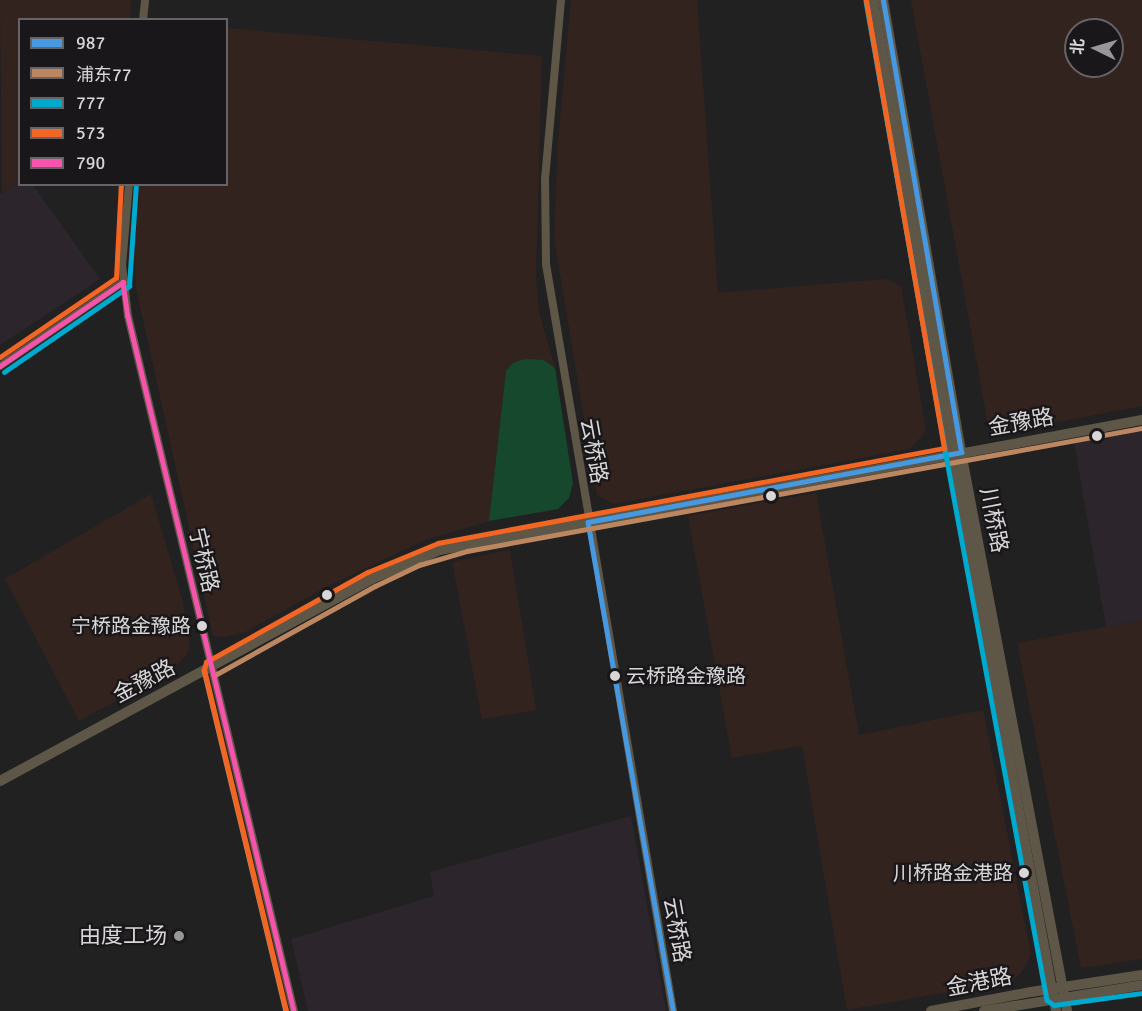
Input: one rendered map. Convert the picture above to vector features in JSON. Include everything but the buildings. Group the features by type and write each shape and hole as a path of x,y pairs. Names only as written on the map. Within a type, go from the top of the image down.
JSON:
{"street":[{"path":"143,18 145,0"},
{"name":"云桥路","path":"561,0 545,178 544,236 550,293 673,1011"},
{"name":"川桥路","path":"873,0 1058,993 1067,1011"},
{"name":"川桥路","path":"883,0 957,453"},
{"name":"宁桥路","path":"129,186 123,282 128,316 294,1011"},
{"path":"0,366 123,282"},
{"name":"金豫路","path":"0,781 372,579 416,558 465,544 1142,420"},
{"name":"金港路","path":"984,1011 1142,975"},
{"name":"金港路","path":"931,1011 1058,993 1142,985"},
{"name":"川桥路","path":"1056,1011 1058,993"}],"shaded area":[{"path":"0,0 131,0 130,18 18,18 18,182 2,195"},
{"path":"571,0 697,0 718,293 886,279 901,286 926,431 910,449 613,504 597,495 554,238 558,141"},
{"path":"911,0 1142,0 1142,406 990,435"},
{"path":"228,28 542,56 536,278 539,312 555,368 544,360 506,371 489,521 425,540 328,586 245,632 225,637 213,636 136,288 134,253 140,186 228,186"},
{"path":"18,182 18,186 34,186 100,279 0,345 0,193 2,195"},
{"path":"1142,430 1142,620 1106,627 1074,442"},
{"path":"816,493 859,735 983,710 1031,955 1022,972 1012,981 847,1010 802,746 732,758 688,516"},
{"path":"151,494 183,602 190,646 187,654 173,670 79,721 5,579"},
{"path":"510,550 536,710 482,719 452,562"},
{"path":"1142,620 1142,959 1081,968 1017,643"},
{"path":"631,816 666,1011 308,1011 291,939 434,896 430,872"}],"green space":[{"path":"525,359 544,360 555,368 573,483 569,498 558,509 489,521 506,371 513,363"}],"transit line":[{"name":"987","path":"588,522 961,452 883,0"},
{"name":"777","path":"866,1 946,455 1047,1000 1054,1005 1142,993"},
{"name":"573","path":"286,1011 204,670 206,662 368,572 438,543 944,448 866,1"},
{"name":"573","path":"0,357 116,278 121,186"},
{"name":"777","path":"4,372 129,286 136,186"},
{"name":"790","path":"123,282 128,316 294,1011"},
{"name":"790","path":"0,366 123,282"},
{"name":"浦东77","path":"215,675 375,586 419,565 467,551 1142,428"},
{"name":"987","path":"588,522 673,1011"},
{"name":"浦东77","path":"204,670 286,1011"}],"place":[{"name":"宁桥路金豫路","path":"202,626"},
{"name":"云桥路金豫路","path":"615,676"},
{"name":"川桥路金港路","path":"1024,873"},
{"name":"由度工场","path":"179,936"}]}
